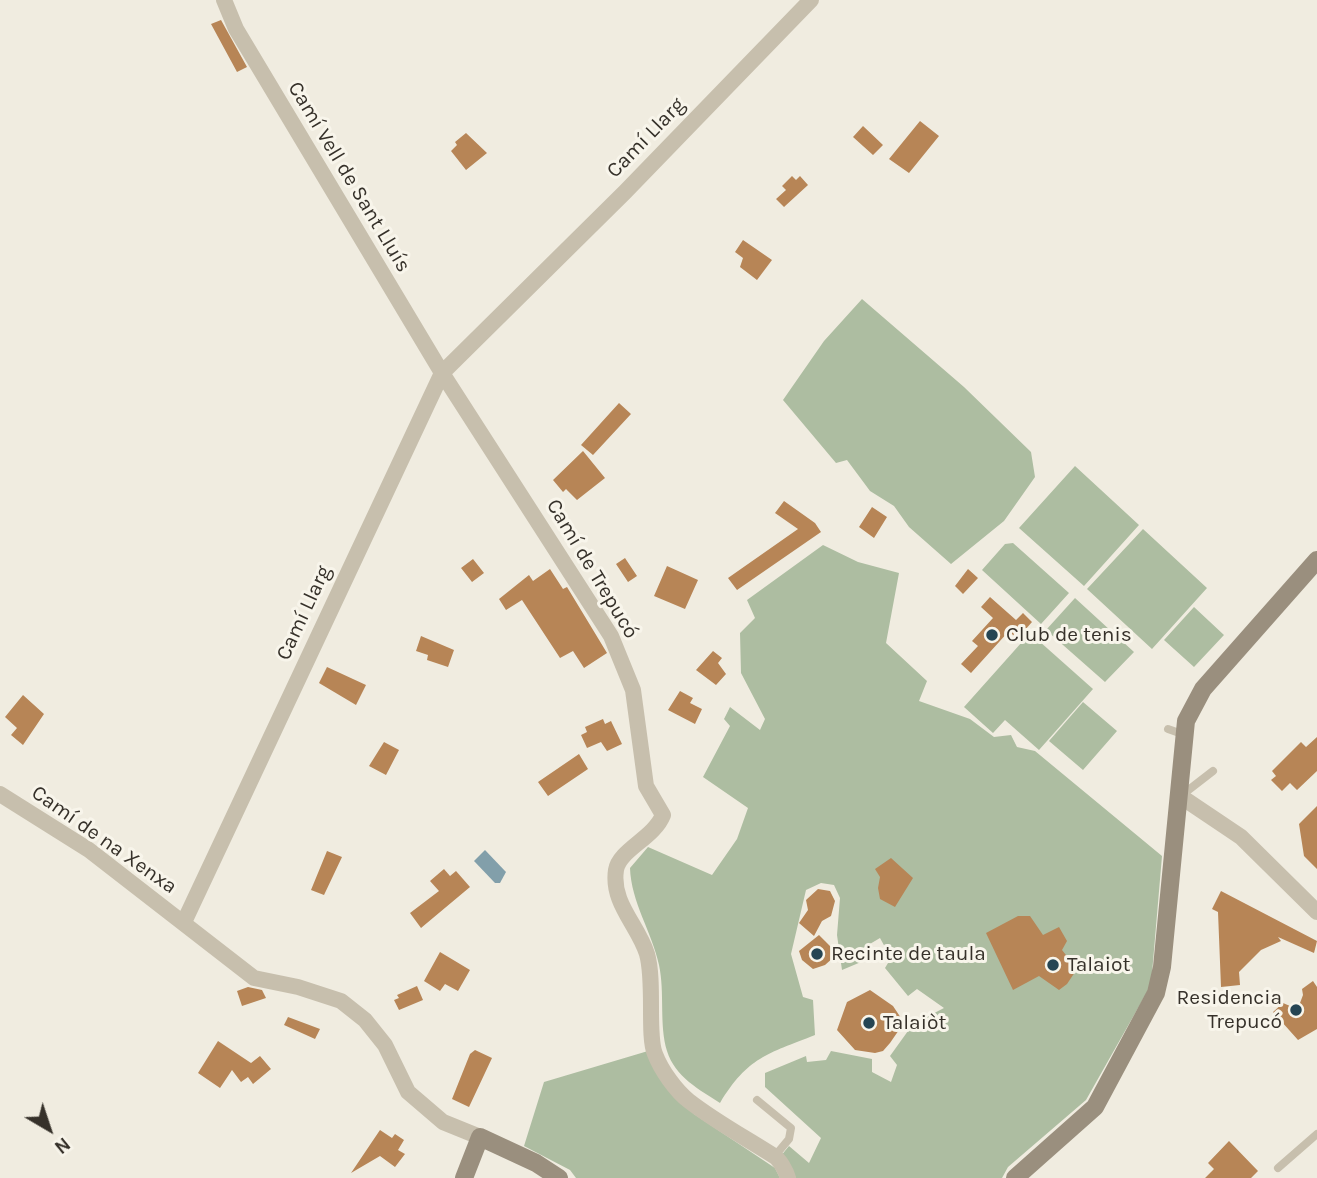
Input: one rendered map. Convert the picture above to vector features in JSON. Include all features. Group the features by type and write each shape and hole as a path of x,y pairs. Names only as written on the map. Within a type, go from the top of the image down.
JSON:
{"street":[{"name":"Camí Vell de Sant Lluís","path":"224,0 236,29 442,373"},
{"name":"Camí Llarg","path":"184,922 442,373 625,192 811,0"},
{"name":"Camí de Trepucó","path":"442,373 611,636 633,690 646,786 663,815 651,835 635,846 616,867 616,881 618,896 646,953 653,988 654,1052 686,1099 732,1133 775,1157 788,1178"},
{"path":"1015,1178 1095,1107 1156,993 1180,796 1176,732 1186,721 1203,689 1317,560"},
{"name":"Camí de na Xenxa","path":"0,794 89,850 184,922"},
{"path":"1180,796 1241,837 1317,912"},
{"path":"184,922 254,978 298,986 341,1001 365,1020 385,1045 408,1092 443,1122 536,1163 559,1178"},
{"path":"464,1178 480,1137"}],"lane":[{"path":"1180,796 1213,771"},
{"path":"757,1100 791,1128 789,1139 775,1157"},
{"path":"1278,1168 1317,1134"}],"green space":[{"path":"862,299 964,387 1031,452 1035,477 1004,521 951,564 909,527 894,506 870,491 847,460 836,463 783,400 824,341"},
{"path":"1075,466 1139,525 1084,586 1019,528"},
{"path":"1143,529 1207,588 1152,649 1087,589"},
{"path":"1013,543 1069,593 1041,624 982,570 1005,544"},
{"path":"823,545 858,562 899,573 886,643 927,681 919,701 970,719 994,737 1011,735 1017,747 1035,751 1162,856 1151,985 1086,1100 1008,1167 1002,1178 792,1178 780,1157 789,1146 809,1163 821,1138 765,1087 765,1073 806,1056 807,1062 826,1060 831,1051 872,1059 872,1072 891,1082 897,1065 890,1056 913,1024 944,1008 917,989 908,996 885,968 891,958 880,938 858,951 861,962 842,970 837,935 840,898 834,885 821,883 806,890 791,954 803,997 813,1000 815,1035 771,1053 750,1066 720,1103 682,1075 667,1051 663,1031 659,965 634,893 630,868 648,847 712,875 737,839 748,808 703,777 730,726 724,719 730,707 760,730 765,719 741,673 740,633 755,618 747,600"},
{"path":"1075,598 1134,652 1105,682 1046,630"},
{"path":"1194,607 1224,635 1194,667 1164,640"},
{"path":"1030,633 1093,689 1039,750 1005,720 993,733 964,707"},
{"path":"1083,702 1117,731 1083,770 1049,741"},
{"path":"648,1051 668,1086 694,1114 775,1168 780,1178 576,1178 570,1170 524,1146 544,1082"}],"water":[{"path":"485,850 506,872 500,883 495,883 474,861"}],"building":[{"path":"221,20 247,67 237,72 211,24"},
{"path":"920,121 939,136 909,173 889,159"},
{"path":"863,126 883,145 873,155 853,137"},
{"path":"466,133 487,153 466,170 451,151 457,145 455,142"},
{"path":"792,176 796,180 800,176 808,185 784,207 776,199 786,190 782,186"},
{"path":"743,240 772,260 757,280 740,267 743,258 735,252"},
{"path":"619,403 631,414 593,455 581,445"},
{"path":"583,451 605,478 577,500 566,489 563,492 553,480"},
{"path":"784,501 815,523 821,532 737,590 728,578 798,529 775,513"},
{"path":"872,507 887,517 874,538 859,527"},
{"path":"625,558 637,576 628,582 616,564"},
{"path":"473,559 484,573 472,582 461,568"},
{"path":"667,566 698,580 685,609 654,596"},
{"path":"550,569 563,589 567,587 607,653 584,668 573,651 560,658 522,600 506,610 499,599 529,575 533,581"},
{"path":"968,569 978,578 963,594 955,586"},
{"name":"Club de tenis","path":"990,597 1016,620 1023,613 1032,622 1017,639 1009,631 971,673 961,664 978,646 972,641 993,618 981,607"},
{"path":"421,636 454,650 448,667 427,660 428,655 416,651"},
{"path":"713,651 722,658 718,663 726,674 716,685 696,670"},
{"path":"327,667 366,685 356,705 319,683"},
{"path":"680,691 693,698 690,703 702,709 695,724 668,710"},
{"path":"23,695 44,714 23,745 11,735 17,728 5,717"},
{"path":"603,719 605,724 611,721 622,744 607,751 601,742 587,748 581,735 587,732 585,727"},
{"path":"1317,737 1317,771 1297,790 1290,783 1282,791 1271,780 1276,776 1272,771 1301,742 1306,747"},
{"path":"384,742 399,750 386,775 369,766"},
{"path":"579,754 588,769 548,796 538,782"},
{"path":"1317,806 1317,869 1304,856 1299,824"},
{"path":"327,851 342,857 324,895 311,890"},
{"path":"891,858 913,878 895,907 880,899 880,877 875,869"},
{"path":"444,869 450,876 456,871 470,887 421,928 410,913 439,891 430,881"},
{"path":"818,889 830,891 835,901 831,916 822,921 814,936 799,923 808,910 806,900"},
{"path":"1221,891 1317,941 1314,953 1278,937 1281,941 1261,950 1239,972 1240,985 1221,987 1218,912 1212,909"},
{"path":"1018,916 1030,916 1043,935 1059,927 1067,941 1062,950 1077,969 1067,984 1059,990 1039,976 1013,990 986,933"},
{"name":"Recinte de taula","path":"819,935 833,949 834,957 825,965 813,969 802,960 799,951"},
{"path":"440,952 470,970 458,991 445,984 440,991 424,981"},
{"name":"Residencia Trepucó","path":"1313,981 1317,987 1317,1029 1298,1040 1273,1012 1283,1003 1290,1006 1300,1003 1302,989"},
{"path":"417,986 423,1000 399,1010 394,1000 399,998 397,995"},
{"path":"248,987 262,990 266,998 242,1006 237,991"},
{"name":"Talaiòt","path":"870,990 893,1006 901,1018 901,1027 890,1043 883,1051 875,1053 855,1050 837,1030 847,1002"},
{"path":"288,1017 320,1029 315,1039 284,1025"},
{"path":"218,1041 251,1063 260,1056 271,1069 253,1084 248,1077 241,1082 232,1070 220,1088 198,1073"},
{"path":"475,1050 492,1058 469,1107 452,1099 470,1054"},
{"path":"380,1130 392,1138 395,1134 404,1140 398,1150 405,1154 395,1167 380,1156 351,1173"},
{"path":"1229,1141 1258,1171 1251,1178 1205,1178 1214,1169 1208,1163"}],"place":[{"name":"Club de tenis","path":"992,635"},
{"name":"Recinte de taula","path":"817,954"},
{"name":"Talaiot","path":"1053,965"},
{"name":"Residencia Trepucó","path":"1296,1010"},
{"name":"Talaiòt","path":"869,1023"}]}
